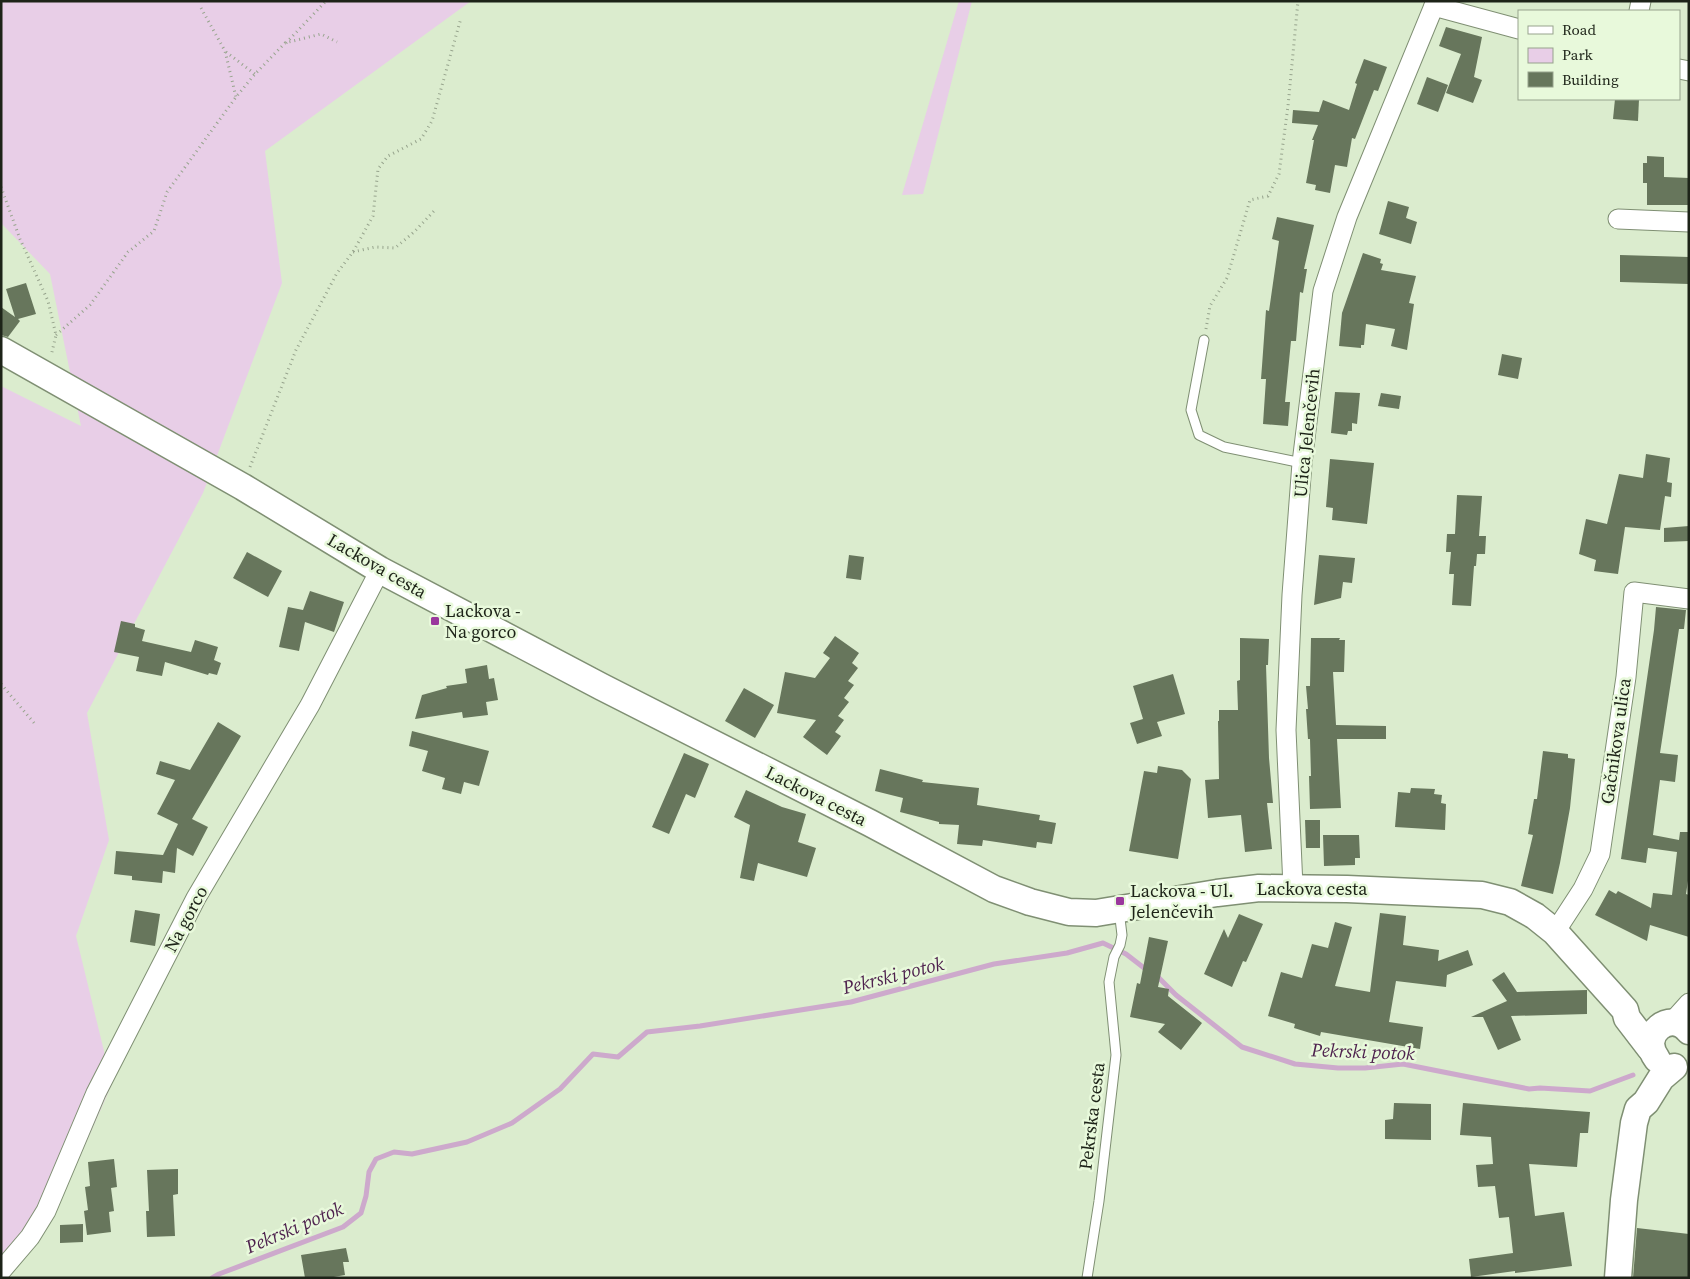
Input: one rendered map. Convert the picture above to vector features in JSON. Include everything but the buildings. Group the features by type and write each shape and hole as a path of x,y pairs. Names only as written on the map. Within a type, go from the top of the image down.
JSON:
{"street":[{"path":"1435,4 1518,28"},
{"name":"Ulica Jelenčevih","path":"1293,887 1286,730 1292,595 1302,463 1323,291 1347,217 1435,4"},
{"path":"1618,219 1689,222"},
{"name":"Lackova cesta","path":"1,350 243,487 380,570 602,687 870,823 994,890 1069,912 1096,913 1217,892 1259,888 1293,887 1482,895 1510,902 1535,916 1555,932 1625,1010 1635,1012 1673,1049"},
{"name":"Na gorco","path":"1,1271 30,1237 46,1211 96,1093 187,916 310,705 380,570"},
{"name":"Gačnikova ulica","path":"1555,932 1583,889 1600,854 1626,677 1634,592 1689,599"},
{"path":"1618,1278 1631,1137 1638,1108 1638,1099 1652,1066 1673,1049 1689,1002"}],"lane":[{"path":"1204,340 1191,410 1198,435 1224,447 1302,463"},
{"name":"Pekrska cesta","path":"1087,1278 1099,1201 1116,1055 1109,982 1114,957 1122,936 1119,910"}],"path":[{"path":"56,335 90,305 128,252 154,231 168,192 236,97 255,74 326,1"},
{"path":"1204,340 1210,306 1226,278 1250,200 1268,196 1278,174 1288,106 1298,1"},
{"path":"201,8 225,51 236,97"},
{"path":"243,487 296,350 337,273 353,252 372,216 378,169 388,156 421,139 432,121 461,18"},
{"path":"285,43 321,34 336,42"},
{"path":"225,51 255,74"},
{"path":"1,187 20,239 48,301 56,335 46,374"},
{"path":"353,252 375,247 395,248 435,210"},
{"path":"1,684 35,724"}],"green space":[{"path":"1,1 471,1 265,151 282,283 203,493 87,713 109,840 76,936 112,1084 60,1202 5,1278 1,1278 1,386 81,426 50,274 1,223"},
{"path":"959,1 972,1 923,194 902,195"}],"waterway":[{"name":"Pekrski potok","path":"212,1278 343,1227 361,1213 366,1196 369,1172 376,1159 394,1152 412,1154 467,1142 512,1123 560,1089 593,1054 618,1057 647,1032 700,1026 851,1002 994,964 1067,953 1103,943 1126,954 1148,971"},
{"name":"Pekrski potok","path":"1156,975 1176,995 1242,1047 1295,1064 1338,1068 1365,1068 1403,1064 1529,1089 1590,1091 1633,1075"}],"place":[{"name":"Lackova - Na gorco","path":"435,621"},
{"name":"Lackova - Ul. Jelenčevih","path":"1120,901"}]}
